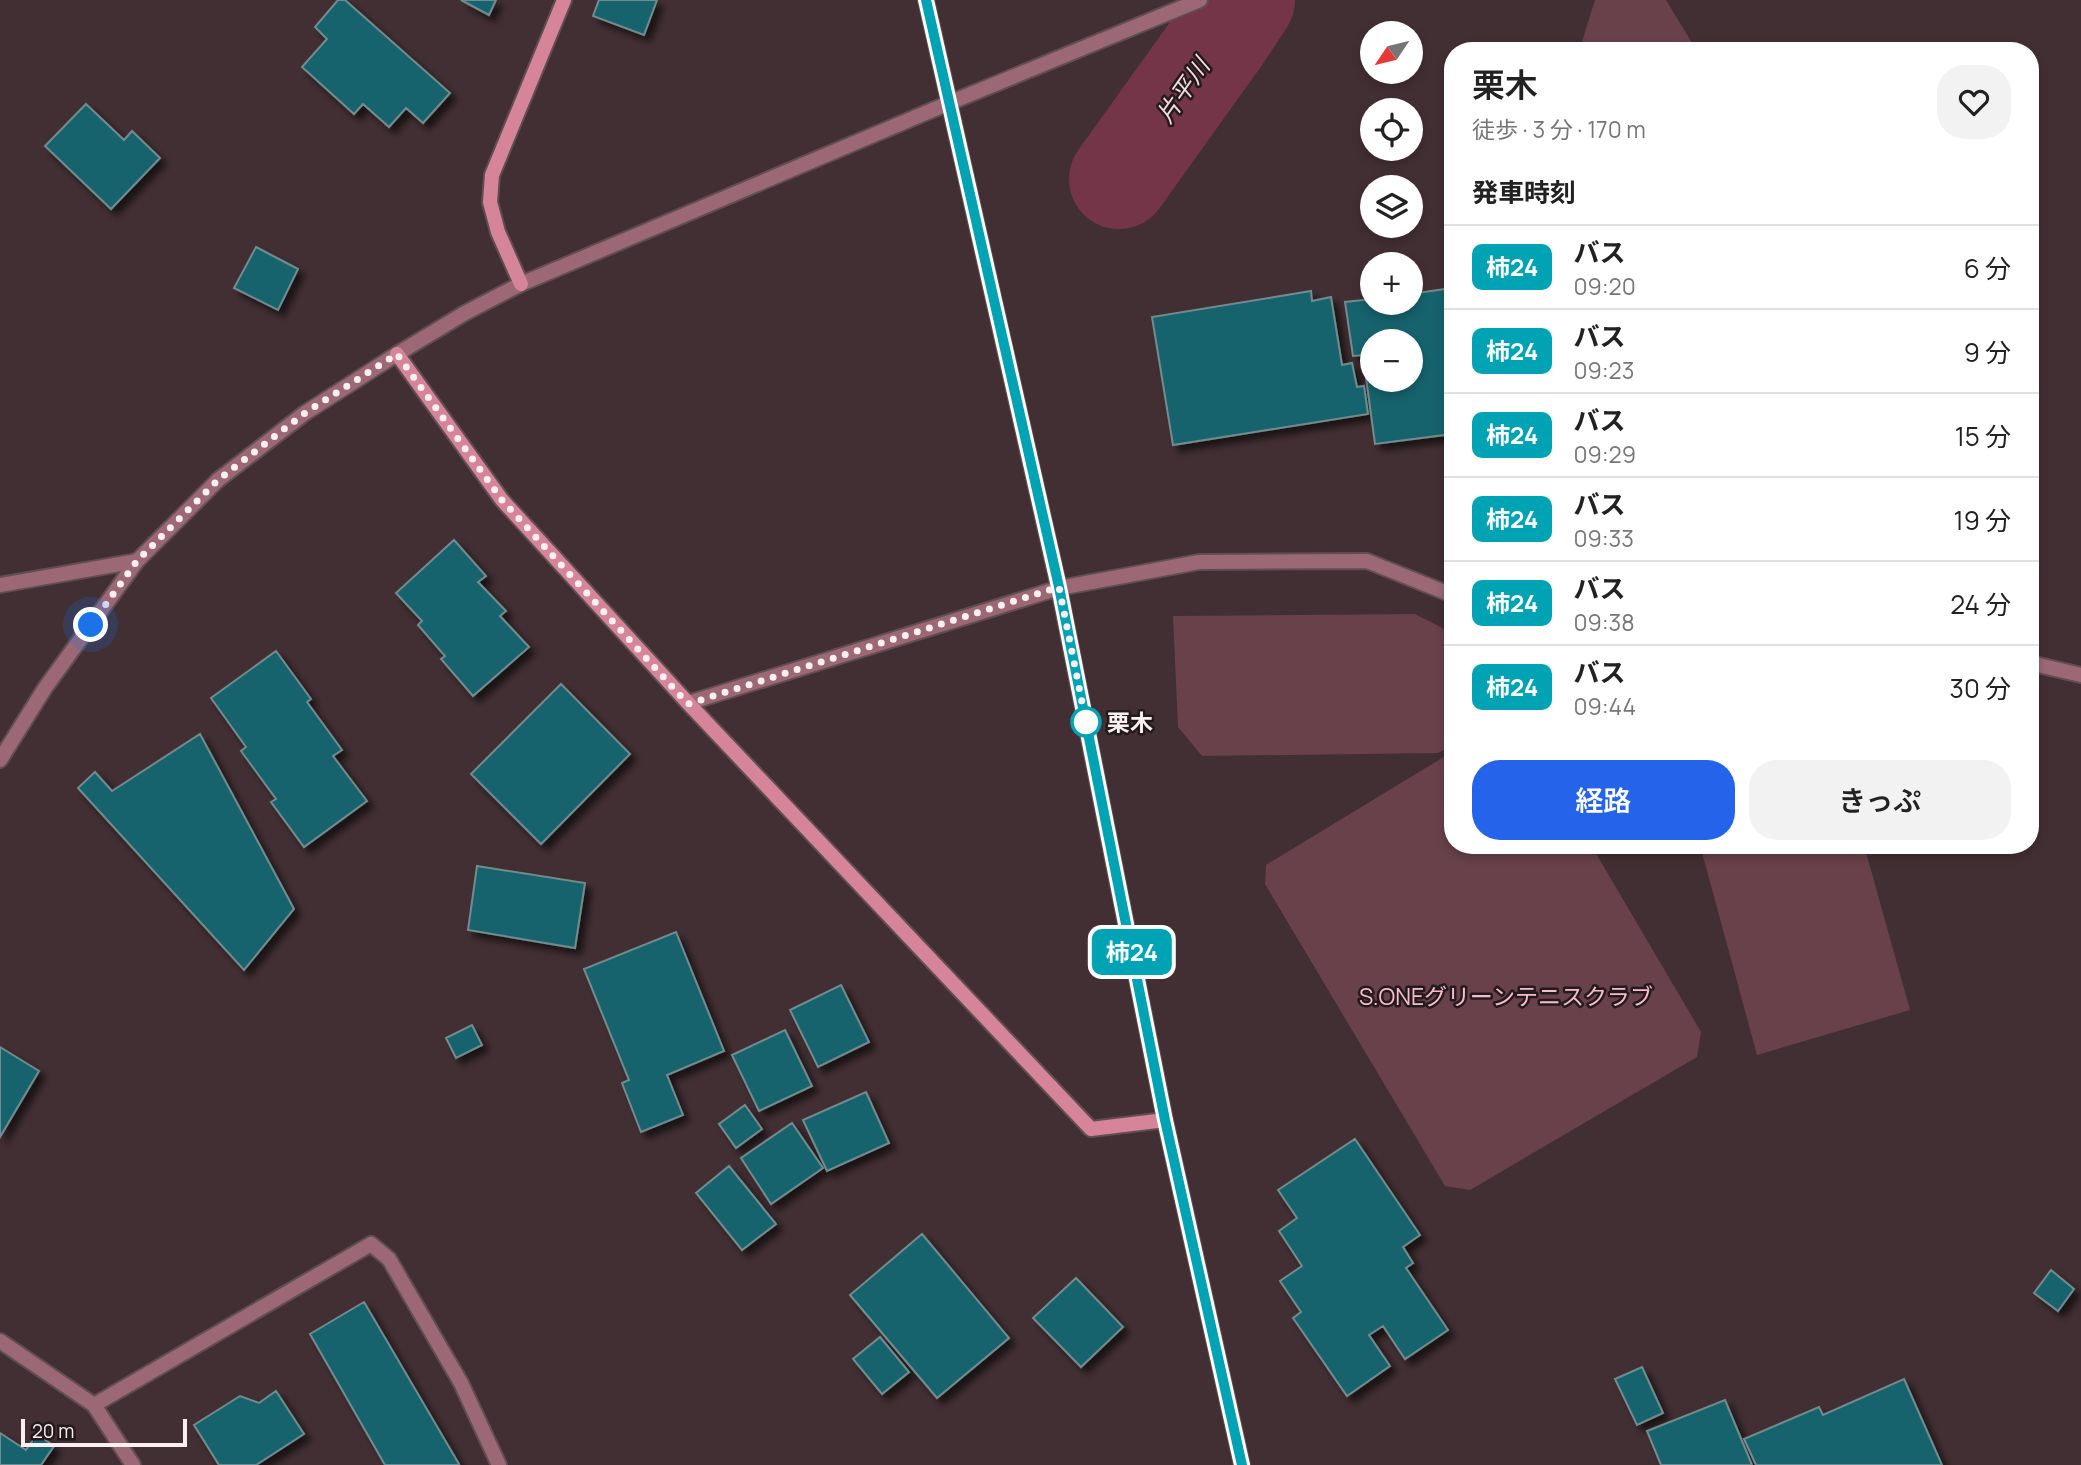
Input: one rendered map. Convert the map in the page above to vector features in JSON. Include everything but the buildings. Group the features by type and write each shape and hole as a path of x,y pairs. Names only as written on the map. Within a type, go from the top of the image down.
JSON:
{"main road":[{"path":"521,284 498,232 490,202 492,175 564,0"},
{"path":"926,0 1059,587 1165,1120 1242,1465"},
{"path":"397,354 502,500 688,704 1091,1129 1165,1120"}],"street":[{"path":"0,760 45,688 137,561 218,480 305,413 397,354 521,284 1200,0"},
{"path":"0,585 137,561"},
{"path":"688,704 1059,587 1199,562 1367,561 1444,592"},
{"path":"2039,665 2081,675"},
{"path":"94,1405 371,1244 389,1259 461,1383 499,1465"},
{"path":"0,1342 94,1405 133,1465"}],"green space":[{"path":"1595,0 1666,0 1692,42 1582,42"},
{"path":"1415,614 1444,629 1444,750 1438,753 1202,756 1178,727 1173,616"},
{"name":"S.ONEグリーンテニスクラブ","path":"1444,757 1444,854 1596,854 1701,1032 1697,1057 1470,1190 1445,1186 1265,884 1266,865"},
{"path":"1702,854 1867,854 1910,1010 1757,1055"}],"waterway":[{"name":"片平川","path":"1119,179 1245,0"}],"bus line":[{"name":"柿24","path":"926,0 1059,587 1165,1120 1242,1465"}],"place":[{"name":"栗木","path":"1086,722"}],"route":[{"path":"91,625 137,561 218,480 305,413 397,354 502,500 688,704 1059,587 1086,722"}]}
